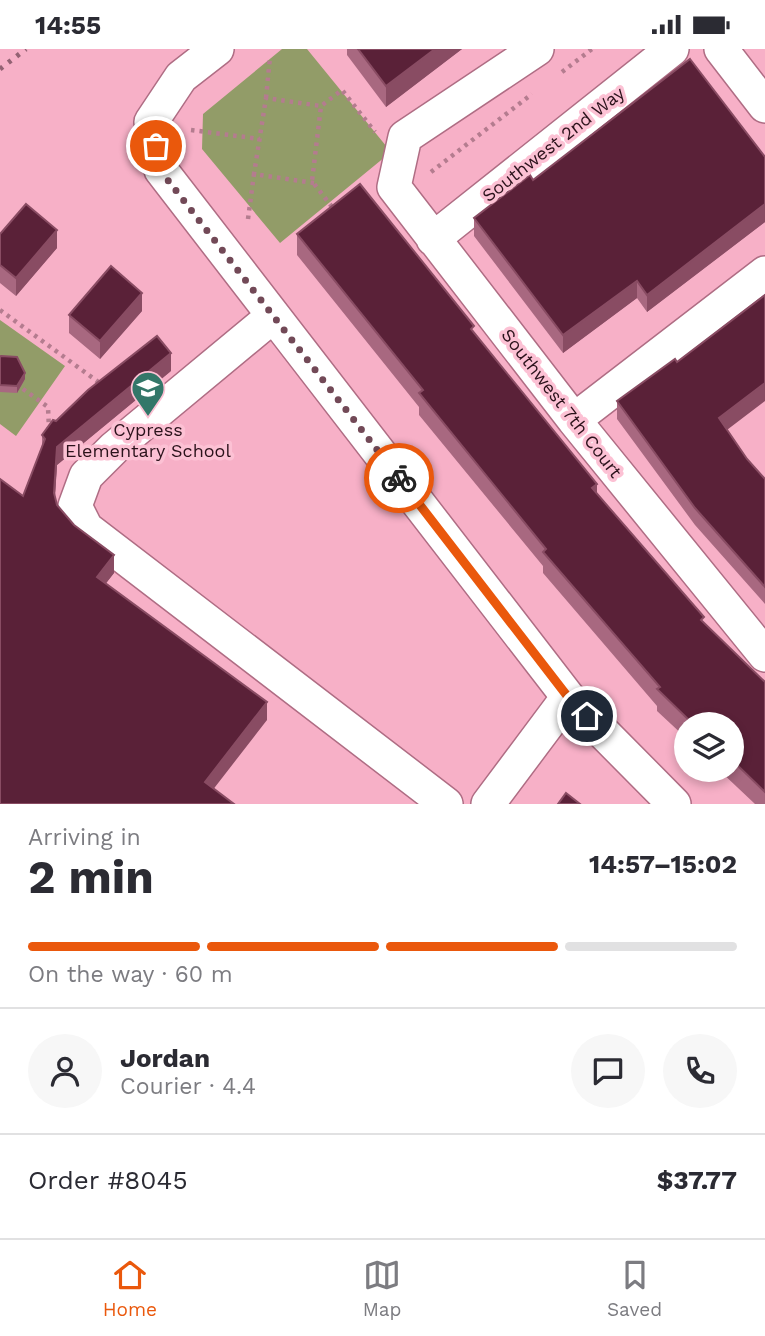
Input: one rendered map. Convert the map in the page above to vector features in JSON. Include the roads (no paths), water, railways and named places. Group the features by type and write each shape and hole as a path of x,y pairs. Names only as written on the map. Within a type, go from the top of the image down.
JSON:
{"street":[{"path":"217,49 181,77 151,122 160,170 568,697 674,804"},
{"name":"Southwest 7th Court","path":"537,49 405,137 394,187 574,420 765,655"},
{"name":"Southwest 2nd Way","path":"433,239 673,49"},
{"path":"721,49 765,106"},
{"path":"574,420 765,273"},
{"path":"273,316 114,448 86,477 75,506 86,528 446,804"},
{"path":"488,804 568,697"}],"railway":[{"path":"0,69 26,49"}],"place":[{"name":"Cypress Elementary School","path":"148,418"}]}
